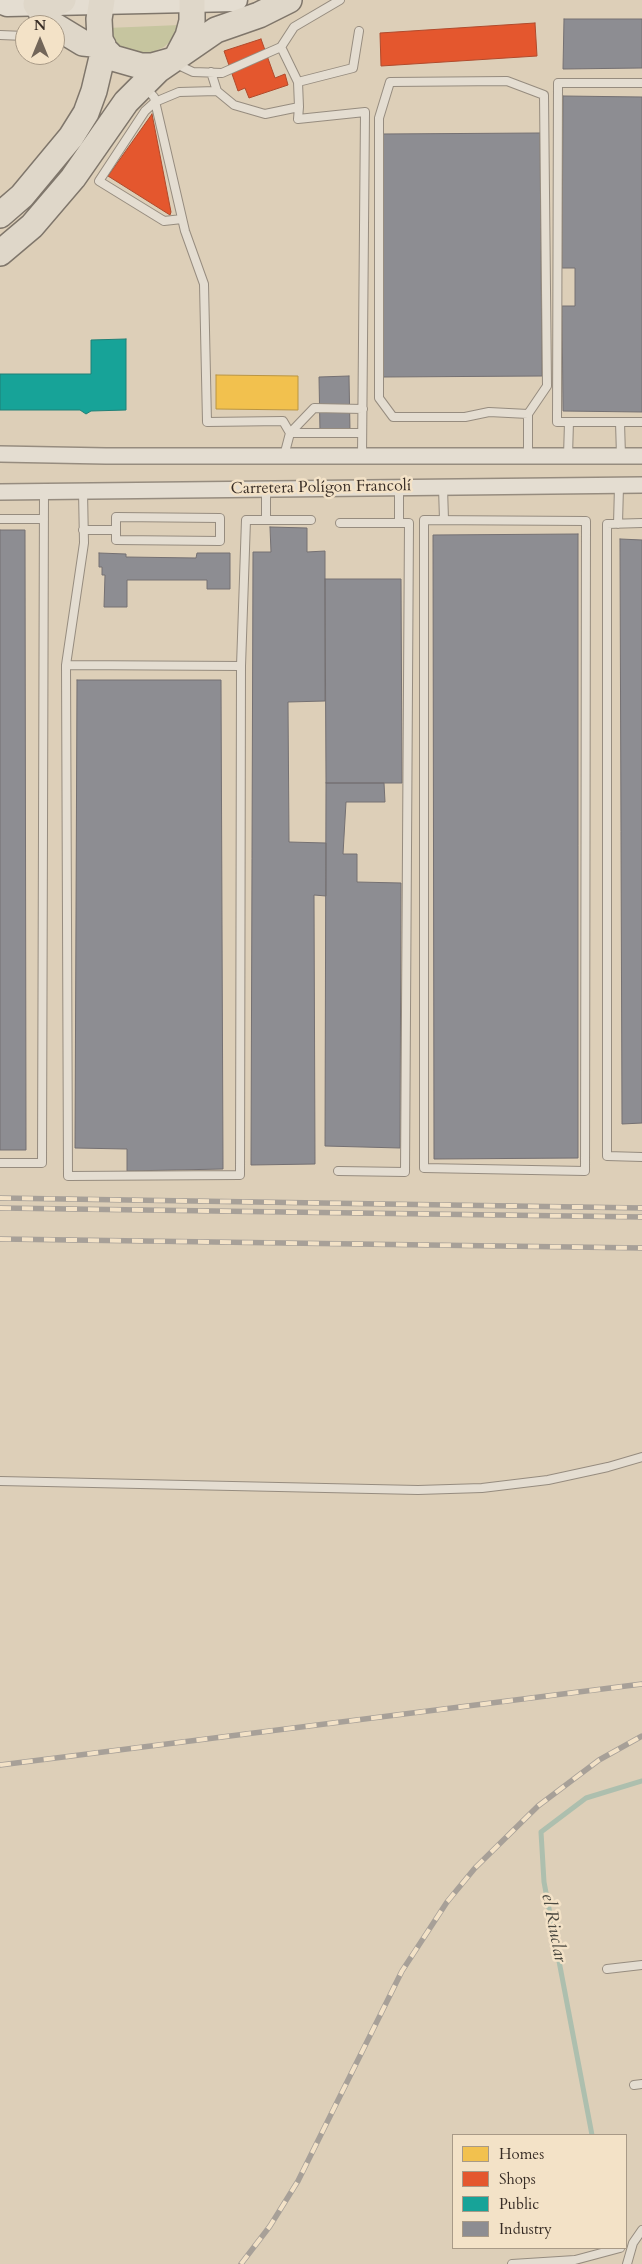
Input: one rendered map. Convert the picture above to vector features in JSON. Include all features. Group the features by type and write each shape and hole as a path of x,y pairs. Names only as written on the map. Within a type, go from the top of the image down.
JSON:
{"main road":[{"path":"69,28 102,2 236,0"},
{"path":"2,5 69,28 113,58 131,65 152,66 174,57 216,30 260,14 289,0"},
{"path":"0,253 32,226 61,192 126,102 149,93 188,36 192,21 192,1"},
{"path":"69,28 98,28 102,2"},
{"path":"2,212 22,196 71,137 86,113 96,82 69,28"}],"street":[{"name":"Carretera Polígon Francolí","path":"3,455 642,456"},
{"name":"Carretera Polígon Francolí","path":"0,492 642,485"}],"lane":[{"path":"174,57 194,72 222,73 281,47 294,27 340,0"},
{"path":"298,82 353,68 359,31"},
{"path":"0,34 15,35"},
{"path":"281,47 298,82 298,119 365,112 362,456"},
{"path":"211,72 217,91 234,105 265,114 299,107"},
{"path":"528,414 489,412 466,417 393,417 379,398 380,118 390,82 507,81 544,95 547,386 528,414 528,456"},
{"path":"642,83 558,83 556,422 642,422"},
{"path":"149,93 217,91"},
{"path":"149,93 182,219 204,284 207,422 283,421 290,433"},
{"path":"149,93 145,111 99,181 164,221 182,219"},
{"path":"284,456 290,433 314,408 363,409"},
{"path":"568,456 569,422"},
{"path":"620,422 621,456"},
{"path":"290,433 362,434"},
{"path":"618,524 619,486"},
{"path":"399,487 399,523"},
{"path":"443,487 444,520"},
{"path":"266,489 266,520"},
{"path":"0,1163 42,1163 44,491"},
{"path":"83,491 84,544 66,665 68,1176 240,1175 241,666 246,520 311,520"},
{"path":"116,517 220,518 220,541 116,540 116,530 116,517"},
{"path":"0,519 44,519"},
{"path":"424,520 444,520 586,521 585,1171 424,1168 424,520"},
{"path":"338,1171 405,1172 409,523 340,523"},
{"path":"642,523 607,524 608,1156 642,1156"},
{"path":"83,530 116,530"},
{"path":"66,665 241,666"},
{"path":"0,1481 418,1490 473,1488 548,1480 608,1467 642,1457"},
{"path":"607,1969 642,1965"},
{"path":"627,2264 629,2244 642,2230"},
{"path":"512,2264 574,2260 616,2249"}],"green space":[{"path":"180,25 175,37 164,47 148,54 128,53 113,43 107,28"}],"building: Homes":[{"path":"216,375 298,376 298,410 216,409"}],"building: Shops":[{"path":"535,23 537,56 381,66 380,33"},
{"path":"261,39 275,78 285,74 288,85 249,98 245,88 238,91 224,51"},
{"path":"152,114 171,212 170,215 108,176"}],"building: Public":[{"path":"126,339 126,410 91,411 86,414 80,410 0,410 0,374 91,374 91,340"}],"building: Industry":[{"path":"564,19 642,19 642,68 563,69"},
{"path":"563,96 642,97 642,412 563,411 562,306 575,306 575,268 562,268"},
{"path":"540,133 542,376 383,377 382,134"},
{"path":"349,376 350,431 320,432 319,377"},
{"path":"270,527 307,528 307,552 325,551 325,701 288,702 289,842 326,843 326,896 314,895 315,1164 251,1165 253,552 271,552"},
{"path":"0,530 25,530 26,1150 0,1150"},
{"path":"578,534 578,1158 434,1159 433,535"},
{"path":"620,539 642,540 642,1123 622,1124"},
{"path":"99,553 126,554 126,557 196,558 197,553 230,553 230,589 207,589 207,580 127,580 127,607 104,607 105,575 102,575 102,567 99,567"},
{"path":"325,579 401,579 402,783 326,783"},
{"path":"77,680 221,680 223,1169 127,1171 127,1149 75,1148"},
{"path":"326,783 384,783 385,802 346,802 343,854 357,854 357,882 401,883 400,1148 325,1146"}],"waterway":[{"name":"el Riuclar","path":"592,2134 544,1882 541,1832 586,1798 642,1781"}],"railway":[{"path":"0,1198 642,1208"},
{"path":"0,1208 642,1217"},
{"path":"0,1239 642,1248"},
{"path":"0,1765 642,1684"},
{"path":"241,2264 270,2226 298,2181 402,1971 447,1902 475,1868 538,1806 599,1760 642,1736"}]}
